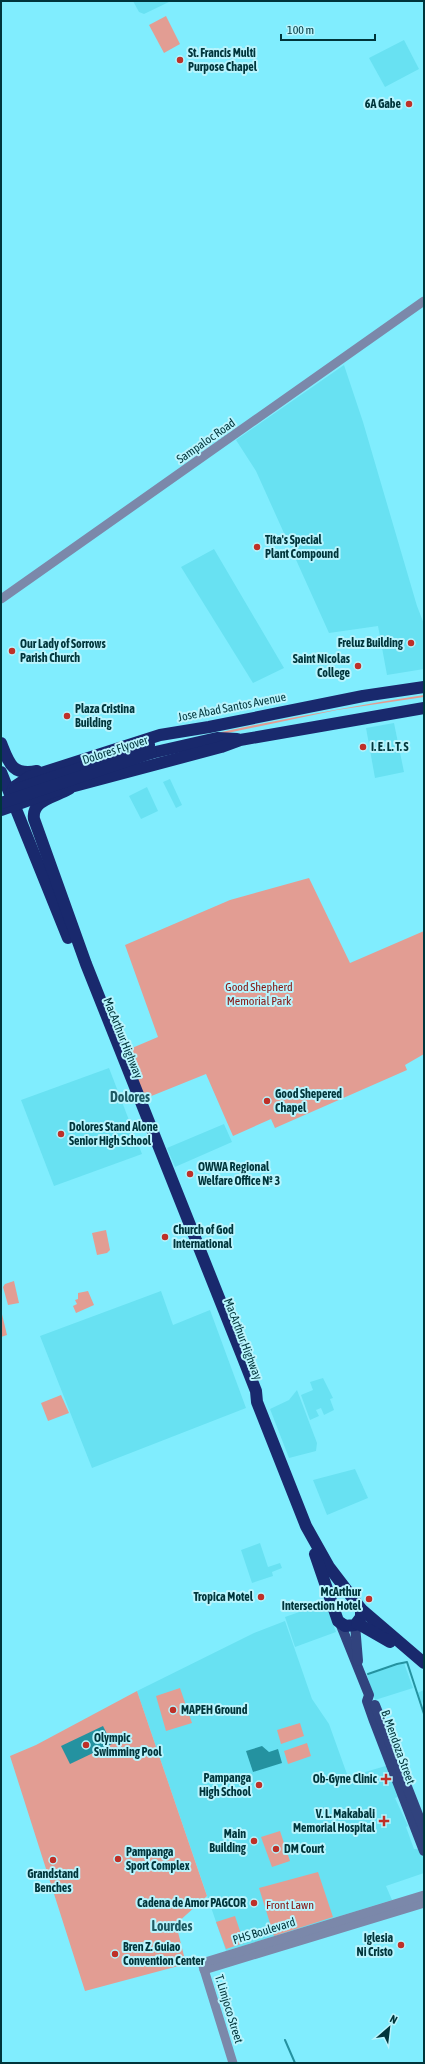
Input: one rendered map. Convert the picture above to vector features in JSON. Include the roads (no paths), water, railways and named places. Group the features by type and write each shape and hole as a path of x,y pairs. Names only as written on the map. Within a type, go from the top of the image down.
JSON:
{"highway":[{"name":"Jose Abad Santos Avenue","path":"1,810 14,787 29,777 50,769 160,735 209,727 364,696 424,687"},
{"name":"Jose Abad Santos Avenue","path":"9,798 39,797 221,747 240,740 424,708"},
{"name":"Dolores Flyover","path":"9,798 195,734 209,727"},
{"name":"Dolores Flyover","path":"1,803 150,749 218,738 240,740"},
{"name":"Jose Abad Santos Avenue","path":"1,743 7,759 14,769 28,773 50,769"},
{"name":"MacArthur Highway","path":"1,772 9,798 250,1394 257,1402"},
{"path":"29,777 26,782 28,792 39,797"},
{"name":"Jose Abad Santos Avenue","path":"33,813 34,808 41,802 69,789"},
{"name":"MacArthur Highway","path":"33,813 86,964 256,1391 257,1402 310,1534 329,1567 358,1606 420,1660"},
{"name":"MacArthur Highway","path":"310,1534 310,1540 340,1623 348,1626 356,1624 420,1660"},
{"path":"336,1612 343,1602 358,1606 361,1617 356,1624"}],"main road":[{"name":"B. Mendoza Street","path":"340,1623 352,1656 358,1664"},
{"name":"B. Mendoza Street","path":"356,1624 358,1664 369,1697 368,1701 374,1721 424,1851"},
{"name":"B. Mendoza Street","path":"369,1697 374,1700 424,1830"}],"street":[{"name":"Sampaloc Road","path":"1,599 424,301"},
{"name":"PHS Boulevard","path":"203,1967 388,1909 424,1895"},
{"name":"PHS Boulevard","path":"388,1909 424,1903"},
{"name":"T. Limjoco Street","path":"203,1967 234,2063"}],"waterway":[{"path":"368,1674 407,1662 424,1714"},
{"path":"285,2040 295,2063"}],"place":[{"name":"St. Francis Multi Purpose Chapel","path":"180,60"},
{"name":"6A Gabe","path":"409,104"},
{"name":"Tita's Special Plant Compound","path":"257,547"},
{"name":"Freluz Building","path":"411,643"},
{"name":"Our Lady of Sorrows Parish Church","path":"12,651"},
{"name":"Saint Nicolas College","path":"358,666"},
{"name":"Plaza Cristina Building","path":"67,716"},
{"name":"I. E. L. T. S","path":"363,747"},
{"name":"Good Shepered Chapel","path":"267,1101"},
{"name":"Dolores Stand Alone Senior High School","path":"61,1134"},
{"name":"OWWA Regional Welfare Office № 3","path":"190,1174"},
{"name":"Church of God International","path":"165,1237"},
{"name":"Tropica Motel","path":"261,1597"},
{"name":"McArthur Intersection Hotel","path":"369,1599"},
{"name":"MAPEH Ground","path":"173,1710"},
{"name":"Olympic Swimming Pool","path":"86,1745"},
{"name":"Ob-Gyne Clinic","path":"386,1779"},
{"name":"Pampanga High School","path":"259,1785"},
{"name":"V. L. Makabali Memorial Hospital","path":"384,1821"},
{"name":"Main Building","path":"254,1841"},
{"name":"DM Court","path":"276,1849"},
{"name":"Pampanga Sport Complex","path":"118,1859"},
{"name":"Grandstand Benches","path":"53,1860"},
{"name":"Cadena de Amor PAGCOR","path":"254,1903"},
{"name":"Iglesia Ni Cristo","path":"401,1945"},
{"name":"Bren Z. Guiao Convention Center","path":"115,1954"}],"district":[{"name":"Dolores","path":"130,1097"},
{"name":"Lourdes","path":"172,1926"}],"park label":[{"name":"Good Shepherd Memorial Park","path":"259,994"},
{"name":"Front Lawn","path":"290,1905"}]}
